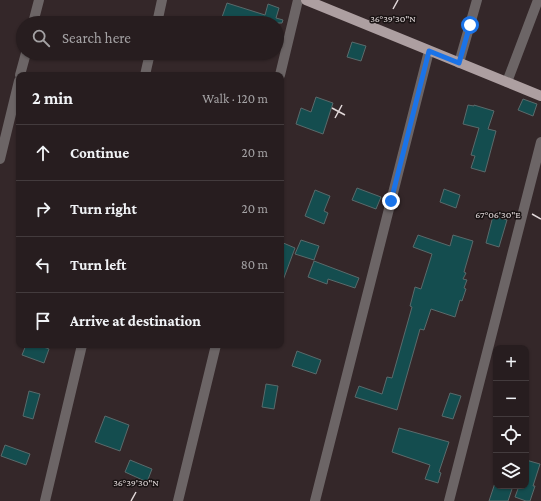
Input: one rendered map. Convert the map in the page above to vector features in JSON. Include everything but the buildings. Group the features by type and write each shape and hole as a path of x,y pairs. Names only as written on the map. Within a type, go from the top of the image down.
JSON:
{"main road":[{"path":"306,0 325,4 429,51 541,96"}],"street":[{"path":"35,16 39,0"},
{"path":"159,16 162,0"},
{"path":"284,58 298,0"},
{"path":"459,63 478,0"},
{"path":"507,82 538,0"},
{"path":"315,501 429,51"},
{"path":"21,72 24,60"},
{"path":"146,72 148,60"},
{"path":"281,72 284,60"},
{"path":"0,159 16,93"},
{"path":"449,501 541,142"},
{"path":"45,501 81,348"},
{"path":"178,501 215,348"}],"route":[{"path":"391,201 429,51 459,63 470,25"}]}
